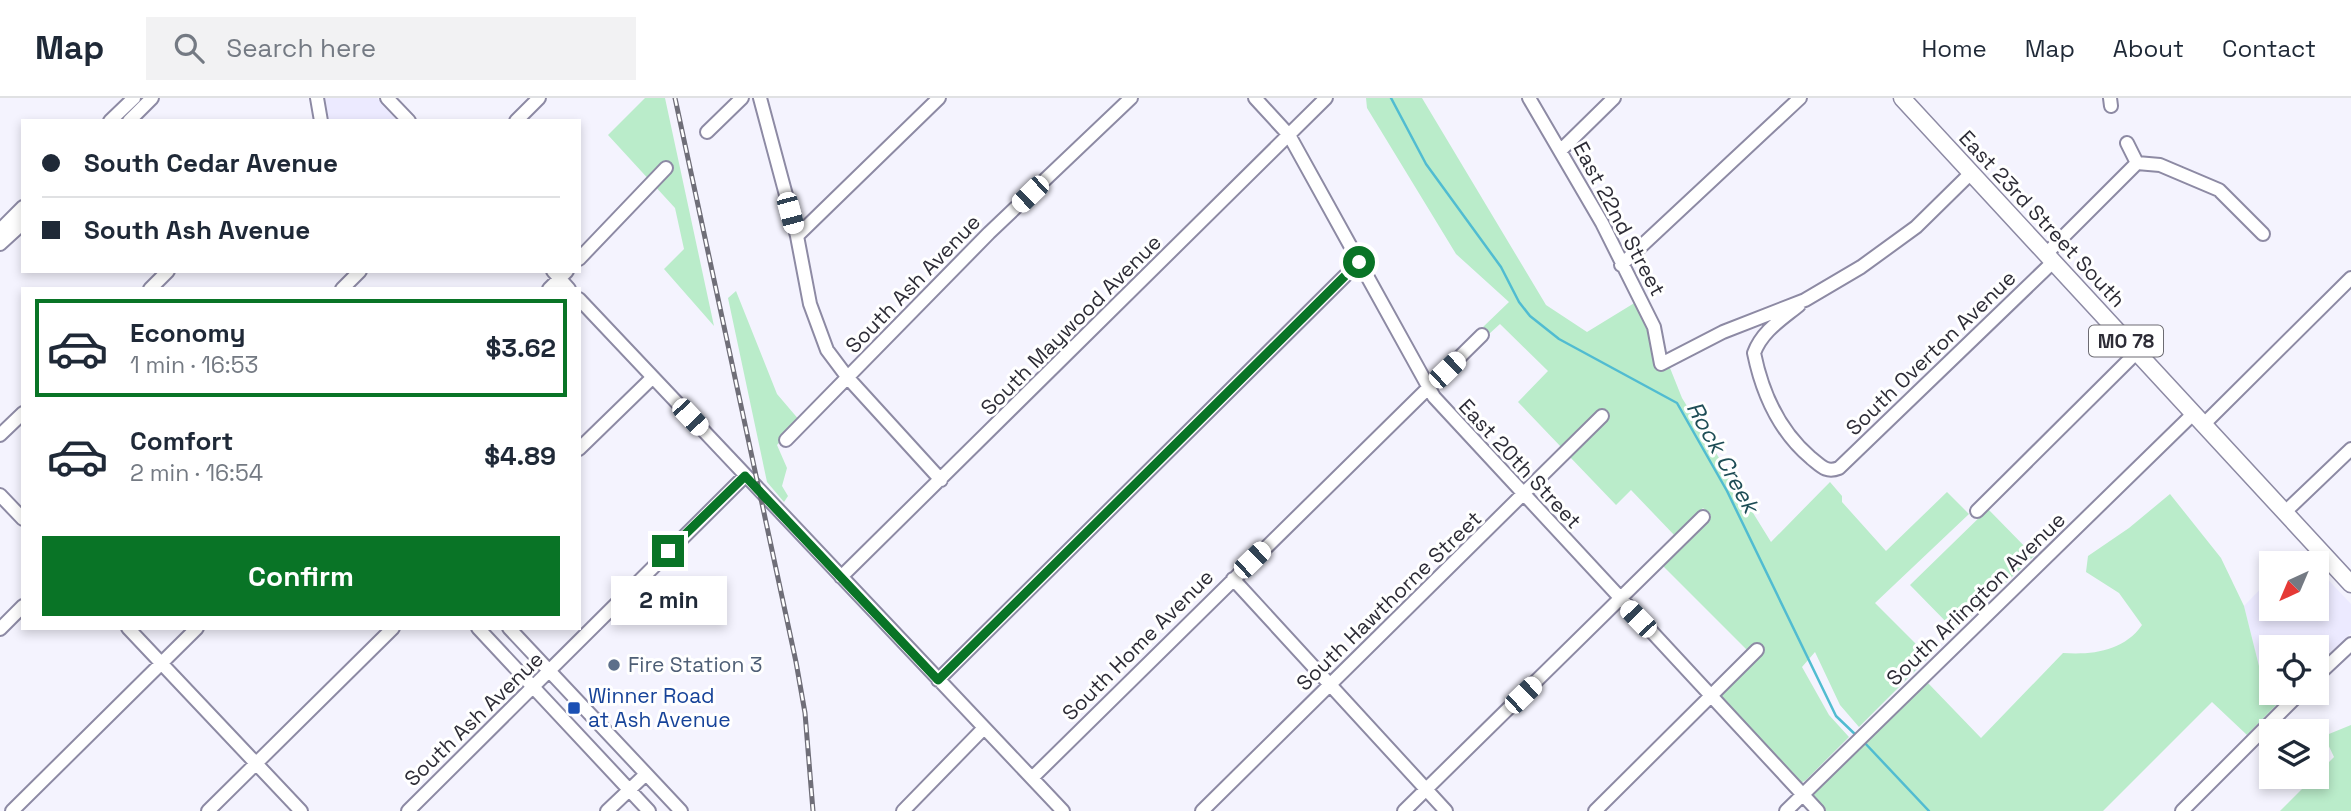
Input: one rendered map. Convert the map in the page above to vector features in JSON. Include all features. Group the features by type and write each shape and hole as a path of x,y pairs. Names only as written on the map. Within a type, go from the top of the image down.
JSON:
{"main road":[{"name":"East 23rd Street South","path":"1902,98 2351,584"}],"street":[{"path":"112,119 134,98"},
{"path":"131,119 152,98"},
{"path":"317,98 321,119"},
{"path":"387,98 407,119"},
{"path":"518,119 540,98"},
{"path":"707,132 742,98"},
{"path":"760,98 797,236 810,304 827,349 848,378 941,480"},
{"path":"797,236 939,98"},
{"name":"South Ash Avenue","path":"786,440 989,233 1131,98"},
{"name":"East 20th Street","path":"1255,98 1289,135 1429,387 1452,419 1818,811"},
{"name":"South Maywood Avenue","path":"841,577 1326,98"},
{"name":"East 22nd Street","path":"1529,98 1602,223 1654,327 1661,364 1723,331 1805,300"},
{"path":"1560,151 1614,98"},
{"path":"1621,265 1800,98"},
{"path":"2127,143 2137,163 2144,161 2160,165 2219,190 2263,234"},
{"name":"South Overton Avenue","path":"1805,300 1770,328 1758,341 1754,353 1771,404 1786,432 1825,469 1835,470 2049,258 2137,163"},
{"path":"581,257 666,168"},
{"path":"1805,300 1894,246 1971,173"},
{"path":"0,230 21,209"},
{"path":"0,244 21,225"},
{"path":"938,680 1359,262"},
{"path":"152,287 166,273"},
{"name":"South Arlington Avenue","path":"1786,811 2351,278"},
{"path":"581,301 1063,811"},
{"name":"South Home Avenue","path":"1032,778 1482,335"},
{"path":"1977,511 2137,353"},
{"path":"581,447 652,377"},
{"path":"0,435 21,415"},
{"name":"South Hawthorne Street","path":"1202,811 1602,416"},
{"path":"2284,513 2351,449"},
{"name":"South Ash Avenue","path":"408,811 745,476"},
{"path":"0,495 21,517"},
{"path":"1404,811 1703,517"},
{"path":"1233,579 1446,811"},
{"path":"0,629 21,609"},
{"path":"130,630 301,811"},
{"path":"12,811 195,630"},
{"path":"208,811 391,630"},
{"path":"480,630 649,811"},
{"path":"511,630 681,811"},
{"path":"2329,665 2351,644"},
{"path":"1595,811 1757,650"},
{"path":"2182,811 2288,705"},
{"path":"903,811 984,728"},
{"path":"607,811 646,774"}],"shaded area":[{"path":"325,98 377,98 396,119 329,119"},
{"path":"2329,581 2351,604 2351,633 2329,654 2329,635 2259,635 2259,666 2244,606 2259,590 2259,621 2329,621"}],"green space":[{"path":"645,98 665,98 714,326 664,269 684,249 675,208 608,135"},
{"path":"1366,98 1422,98 1546,305 1587,332 1636,302 1648,329 1656,368 1670,368 1682,398 1771,542 1830,482 1842,496 1842,502 1886,551 1947,492 1969,514 1875,603 1929,657 1859,727 1840,705 1815,652 1802,667 1829,715 1849,737 1806,780 1801,783 1794,778 1721,700 1720,694 1763,649 1757,644 1749,652 1662,565 1711,516 1703,508 1676,537 1631,490 1616,505 1569,456 1608,417 1601,410 1562,448 1518,402 1548,371 1500,324 1489,334 1483,327 1509,302 1456,254 1367,108"},
{"path":"736,291 777,394 800,421 777,445 787,468 782,486 788,496 784,502 767,482 728,298"},
{"path":"2170,494 2221,558 2244,606 2259,666 2259,705 2276,705 2263,719 2259,719 2259,723 2247,735 2212,702 2103,811 1824,811 1814,800 1813,792 1927,682 1981,738 2063,653 2107,650 2135,634 2142,625 2119,593 2086,572 2088,556 2129,528"},
{"path":"1988,509 2034,556 1955,631 1910,585"},
{"path":"2351,725 2351,811 2280,811 2302,789 2329,789 2329,762 2334,757 2329,746 2329,734"}],"waterway":[{"name":"Rock Creek","path":"1391,98 1426,164 1501,267 1519,302 1530,316 1559,339 1677,403 1727,491 1836,716 1858,737"},
{"name":"Rock Creek","path":"1863,741 1929,811"}],"railway":[{"path":"675,98 796,662 805,713 813,811"}],"place":[{"name":"Fire Station 3","path":"614,665"},
{"name":"Winner Road at Ash Avenue","path":"574,708"}],"route":[{"path":"668,551 745,476 938,680 1359,262"}]}
